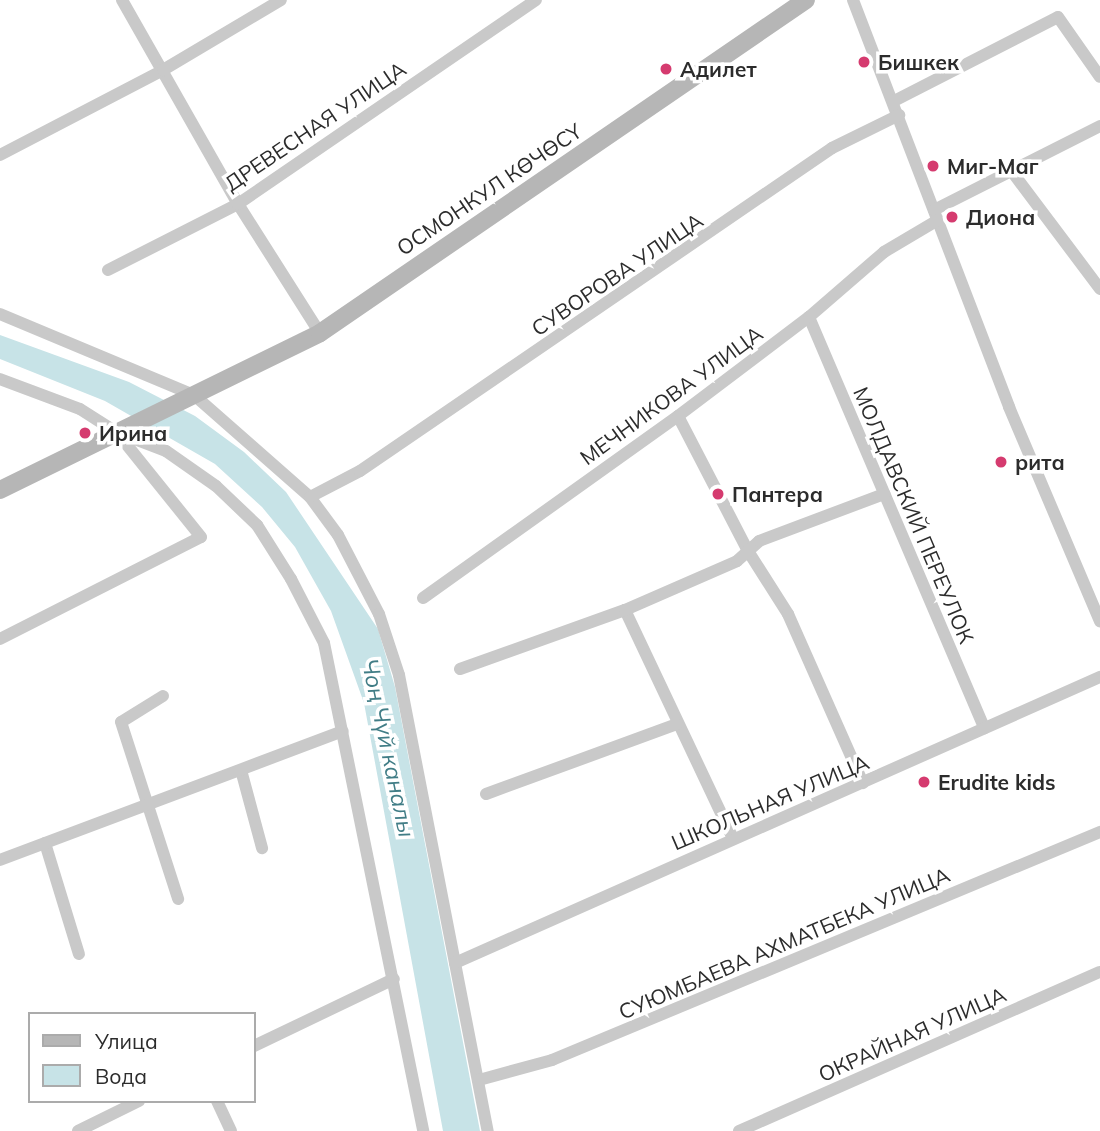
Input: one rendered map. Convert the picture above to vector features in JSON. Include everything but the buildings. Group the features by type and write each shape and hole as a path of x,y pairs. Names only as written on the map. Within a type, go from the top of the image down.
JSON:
{"street":[{"path":"122,0 238,204 320,333"},
{"path":"0,155 163,70 281,0"},
{"name":"ДРЕВЕСНАЯ УЛИЦА","path":"108,270 238,204 536,0"},
{"name":"ОСМОНКУЛ КӨЧӨСҮ","path":"0,490 320,333 807,0"},
{"path":"853,0 894,101 1009,407 1100,621"},
{"path":"894,101 1058,17 1100,77"},
{"name":"СУВОРОВА УЛИЦА","path":"310,497 360,471 832,148 899,115"},
{"name":"МЕЧНИКОВА УЛИЦА","path":"423,598 678,416 808,317 884,252 936,215 1100,126"},
{"path":"1013,173 1100,289"},
{"path":"0,314 191,396 310,497 338,535 379,614 399,674 488,1131"},
{"name":"МОЛДАВСКИЙ ПЕРЕУЛОК","path":"808,317 985,728"},
{"path":"0,379 79,409 166,451 216,486 257,525 324,643 423,1131"},
{"path":"678,416 748,551 788,614 863,783"},
{"path":"0,639 201,537 122,430"},
{"path":"460,669 625,610 737,561 759,541 884,494"},
{"path":"625,610 733,838"},
{"name":"ШКОЛЬНАЯ УЛИЦА","path":"455,962 1100,677"},
{"path":"163,696 121,722 145,805 178,899"},
{"path":"485,794 677,724"},
{"path":"0,860 343,731"},
{"path":"241,771 262,848"},
{"name":"СУЮМБАЕВА АХМАТБЕКА УЛИЦА","path":"480,1080 552,1060 1100,832"},
{"path":"45,843 79,954"},
{"name":"ОКРАЙНАЯ УЛИЦА","path":"739,1131 1100,972"},
{"path":"256,1045 394,979"},
{"path":"78,1131 135,1103"},
{"path":"218,1103 231,1131"}],"water":[{"name":"Чоң Чүй каналы","path":"0,335 129,382 195,416 244,452 286,492 378,629 395,687 480,1131 443,1131 364,703 331,611 295,547 262,507 215,464 105,401 0,359"}],"place":[{"name":"Бишкек","path":"864,62"},
{"name":"Адилет","path":"666,69"},
{"name":"Миг-Маг","path":"933,166"},
{"name":"Диона","path":"952,217"},
{"name":"Ирина","path":"85,433"},
{"name":"рита","path":"1001,462"},
{"name":"Пантера","path":"718,494"},
{"name":"Erudite kids","path":"924,782"}]}
